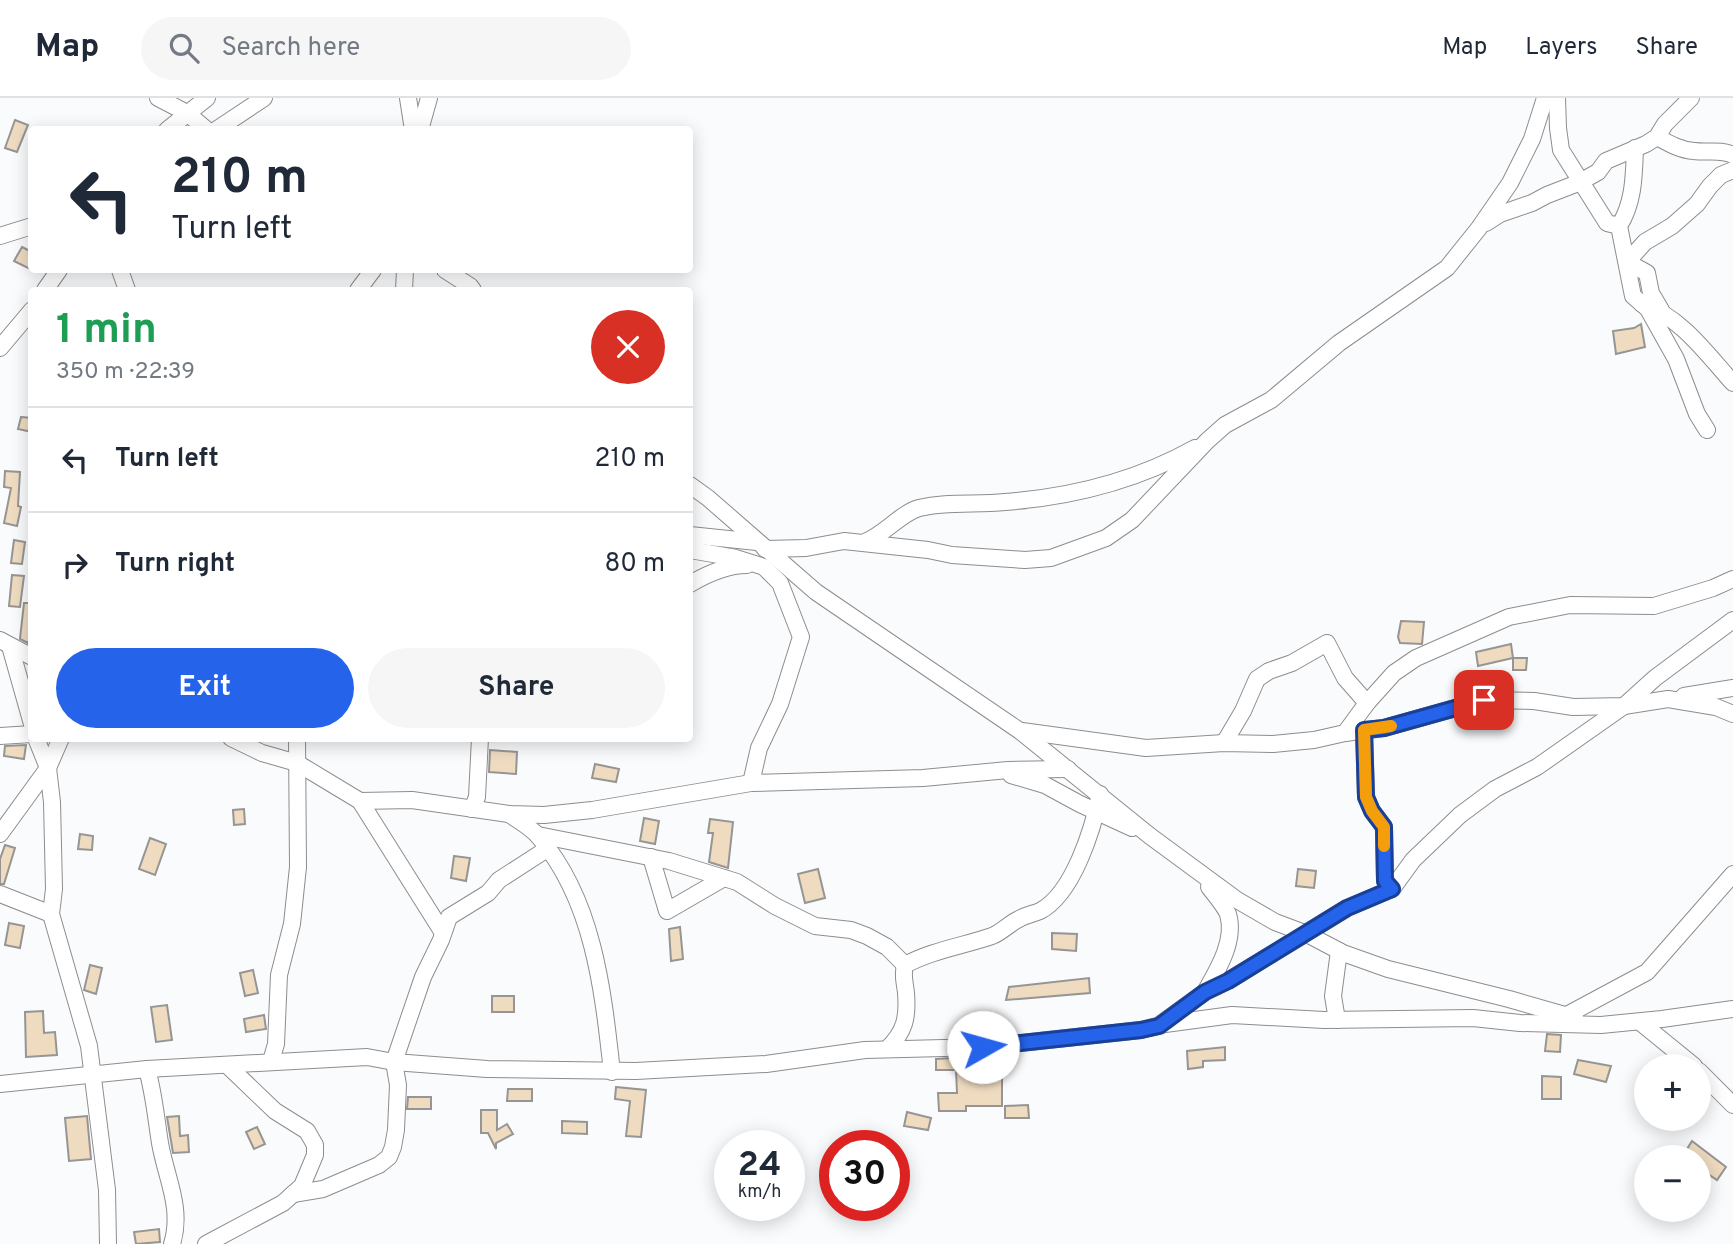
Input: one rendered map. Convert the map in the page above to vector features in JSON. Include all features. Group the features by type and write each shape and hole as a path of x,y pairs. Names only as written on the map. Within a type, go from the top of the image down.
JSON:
{"street":[{"path":"158,98 187,113 202,126"},
{"path":"172,126 207,98"},
{"path":"222,126 264,98"},
{"path":"408,98 412,126"},
{"path":"421,126 429,98"},
{"path":"693,535 806,548 844,541 865,542 951,555 1025,561 1051,558 1106,538 1132,520 1225,425 1271,400 1339,343 1447,268 1510,183 1532,139 1545,98"},
{"path":"1557,98 1562,150 1607,223 1619,226"},
{"path":"1479,228 1500,214 1531,204 1581,181 1598,172 1606,161 1657,137 1665,124 1691,98"},
{"path":"1657,137 1692,151 1727,152 1733,155"},
{"path":"1635,148 1631,198 1626,215 1619,226 1633,296 1648,309 1676,359 1697,414 1707,429"},
{"path":"1627,262 1645,242 1672,226 1697,204 1721,175 1733,170"},
{"path":"2,234 28,227"},
{"path":"1627,262 1647,273 1651,293 1661,310 1694,340 1733,383"},
{"path":"449,273 470,287"},
{"path":"1640,303 1661,310"},
{"path":"0,348 28,315"},
{"path":"865,542 914,509 932,505 1050,497 1129,478 1160,467 1207,441"},
{"path":"693,487 816,592 1020,731 1150,836 1200,874 1256,911 1339,951 1388,969 1601,1025"},
{"path":"693,551 736,558 764,567 780,583 801,637 780,704 759,748 751,783"},
{"path":"693,582 727,568 742,565 764,567"},
{"path":"1345,733 1394,673 1416,658 1509,617 1570,605 1654,606 1733,579"},
{"path":"1159,1026 1205,992 1228,981 1347,908 1392,889 1413,860 1460,815 1496,789 1537,767 1624,706 1663,672 1733,620"},
{"path":"5,643 28,655"},
{"path":"5,643 28,712"},
{"path":"1224,743 1243,711 1257,679 1327,643 1345,678 1367,703"},
{"path":"1020,731 1146,748 1224,743 1273,744 1384,728 1484,700 1534,701 1573,707 1624,706 1733,688"},
{"path":"1668,699 1716,707 1733,714"},
{"path":"1364,730 1366,797 1384,827 1385,881 1392,889"},
{"path":"0,736 28,734"},
{"path":"38,742 48,768 54,868 51,914 82,1014 89,1046 107,1190 108,1244"},
{"path":"0,834 48,768 59,742"},
{"path":"239,742 262,753 297,763 360,801 443,933"},
{"path":"271,1061 276,1044 279,975 292,924 298,867 297,742"},
{"path":"472,809 477,797 480,742"},
{"path":"360,801 412,800 509,814 544,815 592,810 751,783 923,778 1068,769"},
{"path":"986,772 1016,776 1045,785 1150,836"},
{"path":"887,1049 899,1038 906,1019 906,992 902,975 905,965 925,955 996,935 1020,918 1040,911 1049,904 1077,869 1097,812 1100,794"},
{"path":"509,814 543,842 555,856 572,890 595,956 605,1008 612,1072"},
{"path":"293,1194 323,1189 379,1165 389,1157 396,1130 398,1086 394,1062 423,977 449,917 488,893 543,842 651,857 724,878 751,889 775,906 815,926 851,930 867,936 887,947 905,965"},
{"path":"651,857 667,912 724,878"},
{"path":"1200,874 1227,913 1230,926 1227,946 1205,992"},
{"path":"1565,1016 1647,972 1733,874"},
{"path":"0,894 51,914"},
{"path":"1337,1020 1333,996 1339,951"},
{"path":"0,1085 147,1069 367,1058 487,1069 612,1072 766,1064 865,1050 983,1047 1141,1030 1232,1015 1337,1020 1473,1018 1520,1023 1601,1025 1733,1009"},
{"path":"1640,1022 1679,1054"},
{"path":"206,1244 276,1207 293,1194 307,1177 315,1154 315,1145 307,1131 275,1111 228,1066"},
{"path":"147,1069 158,1119 160,1144 174,1194 172,1244"},
{"path":"1711,1083 1733,1105"}],"building":[{"path":"15,120 28,125 17,152 5,148"},
{"path":"22,247 28,250 28,268 14,261"},
{"path":"1641,324 1645,347 1616,354 1613,331 1634,328"},
{"path":"21,417 28,418 28,431 18,429"},
{"path":"5,471 20,472 18,506 21,507 17,526 4,523 11,488 4,487"},
{"path":"14,540 25,542 22,564 11,563"},
{"path":"12,575 24,576 20,607 9,606"},
{"path":"24,603 28,603 28,643 20,639"},
{"path":"1401,621 1424,622 1422,644 1400,643 1398,637"},
{"path":"1511,644 1513,658 1478,666 1476,652"},
{"path":"1513,658 1527,658 1526,670 1513,670"},
{"path":"26,745 24,759 4,756 5,746"},
{"path":"490,750 517,752 516,774 489,772"},
{"path":"595,764 619,769 616,782 592,778"},
{"path":"244,809 245,824 234,825 233,810"},
{"path":"644,818 659,821 655,844 640,841"},
{"path":"710,819 733,822 728,868 709,862 713,833 708,833"},
{"path":"80,834 93,836 92,850 78,849"},
{"path":"150,838 166,844 155,875 139,869"},
{"path":"5,845 15,848 4,884 0,884 0,859"},
{"path":"454,856 470,858 466,881 451,878"},
{"path":"818,869 825,898 805,903 798,874"},
{"path":"1298,869 1316,871 1314,888 1296,886"},
{"path":"9,923 24,926 20,948 5,945"},
{"path":"680,927 683,959 671,961 669,929"},
{"path":"1052,933 1077,934 1076,951 1052,949"},
{"path":"90,965 102,968 96,994 84,990"},
{"path":"253,970 258,993 245,996 240,973"},
{"path":"1089,978 1090,993 1006,1000 1009,987"},
{"path":"492,996 514,996 514,1012 492,1012"},
{"path":"167,1005 172,1040 156,1042 151,1007"},
{"path":"43,1011 44,1033 55,1032 57,1055 26,1057 25,1012"},
{"path":"264,1015 266,1029 246,1032 244,1019"},
{"path":"1547,1034 1561,1035 1560,1052 1545,1051"},
{"path":"1225,1047 1225,1060 1203,1061 1203,1067 1188,1069 1187,1051"},
{"path":"1002,1055 1002,1106 966,1106 966,1111 939,1111 938,1093 957,1093 956,1070 936,1070 936,1059"},
{"path":"1578,1060 1611,1066 1606,1082 1574,1074"},
{"path":"1542,1076 1561,1077 1561,1099 1542,1099"},
{"path":"616,1087 646,1090 641,1137 626,1136 630,1101 615,1099"},
{"path":"508,1089 532,1089 532,1101 507,1101"},
{"path":"408,1097 431,1097 431,1109 407,1109"},
{"path":"1028,1105 1029,1118 1005,1118 1005,1106"},
{"path":"481,1110 497,1110 497,1130 507,1124 513,1134 496,1143 496,1149 488,1133 481,1133"},
{"path":"907,1112 931,1118 928,1130 904,1126"},
{"path":"87,1116 91,1159 69,1161 65,1118"},
{"path":"179,1116 180,1136 188,1135 189,1152 173,1153 167,1117"},
{"path":"562,1121 587,1122 587,1134 562,1133"},
{"path":"257,1127 265,1144 254,1149 246,1132"},
{"path":"1711,1156 1726,1167 1717,1180 1711,1176"},
{"path":"159,1229 160,1242 136,1244 134,1232"}],"slow traffic":[{"path":"1384,846 1384,827 1366,797 1364,730 1391,726"}],"route":[{"path":"983,1047 1159,1026 1205,992 1228,981 1347,908 1392,889 1385,881 1384,827 1366,797 1364,730 1384,728 1484,700"}]}
